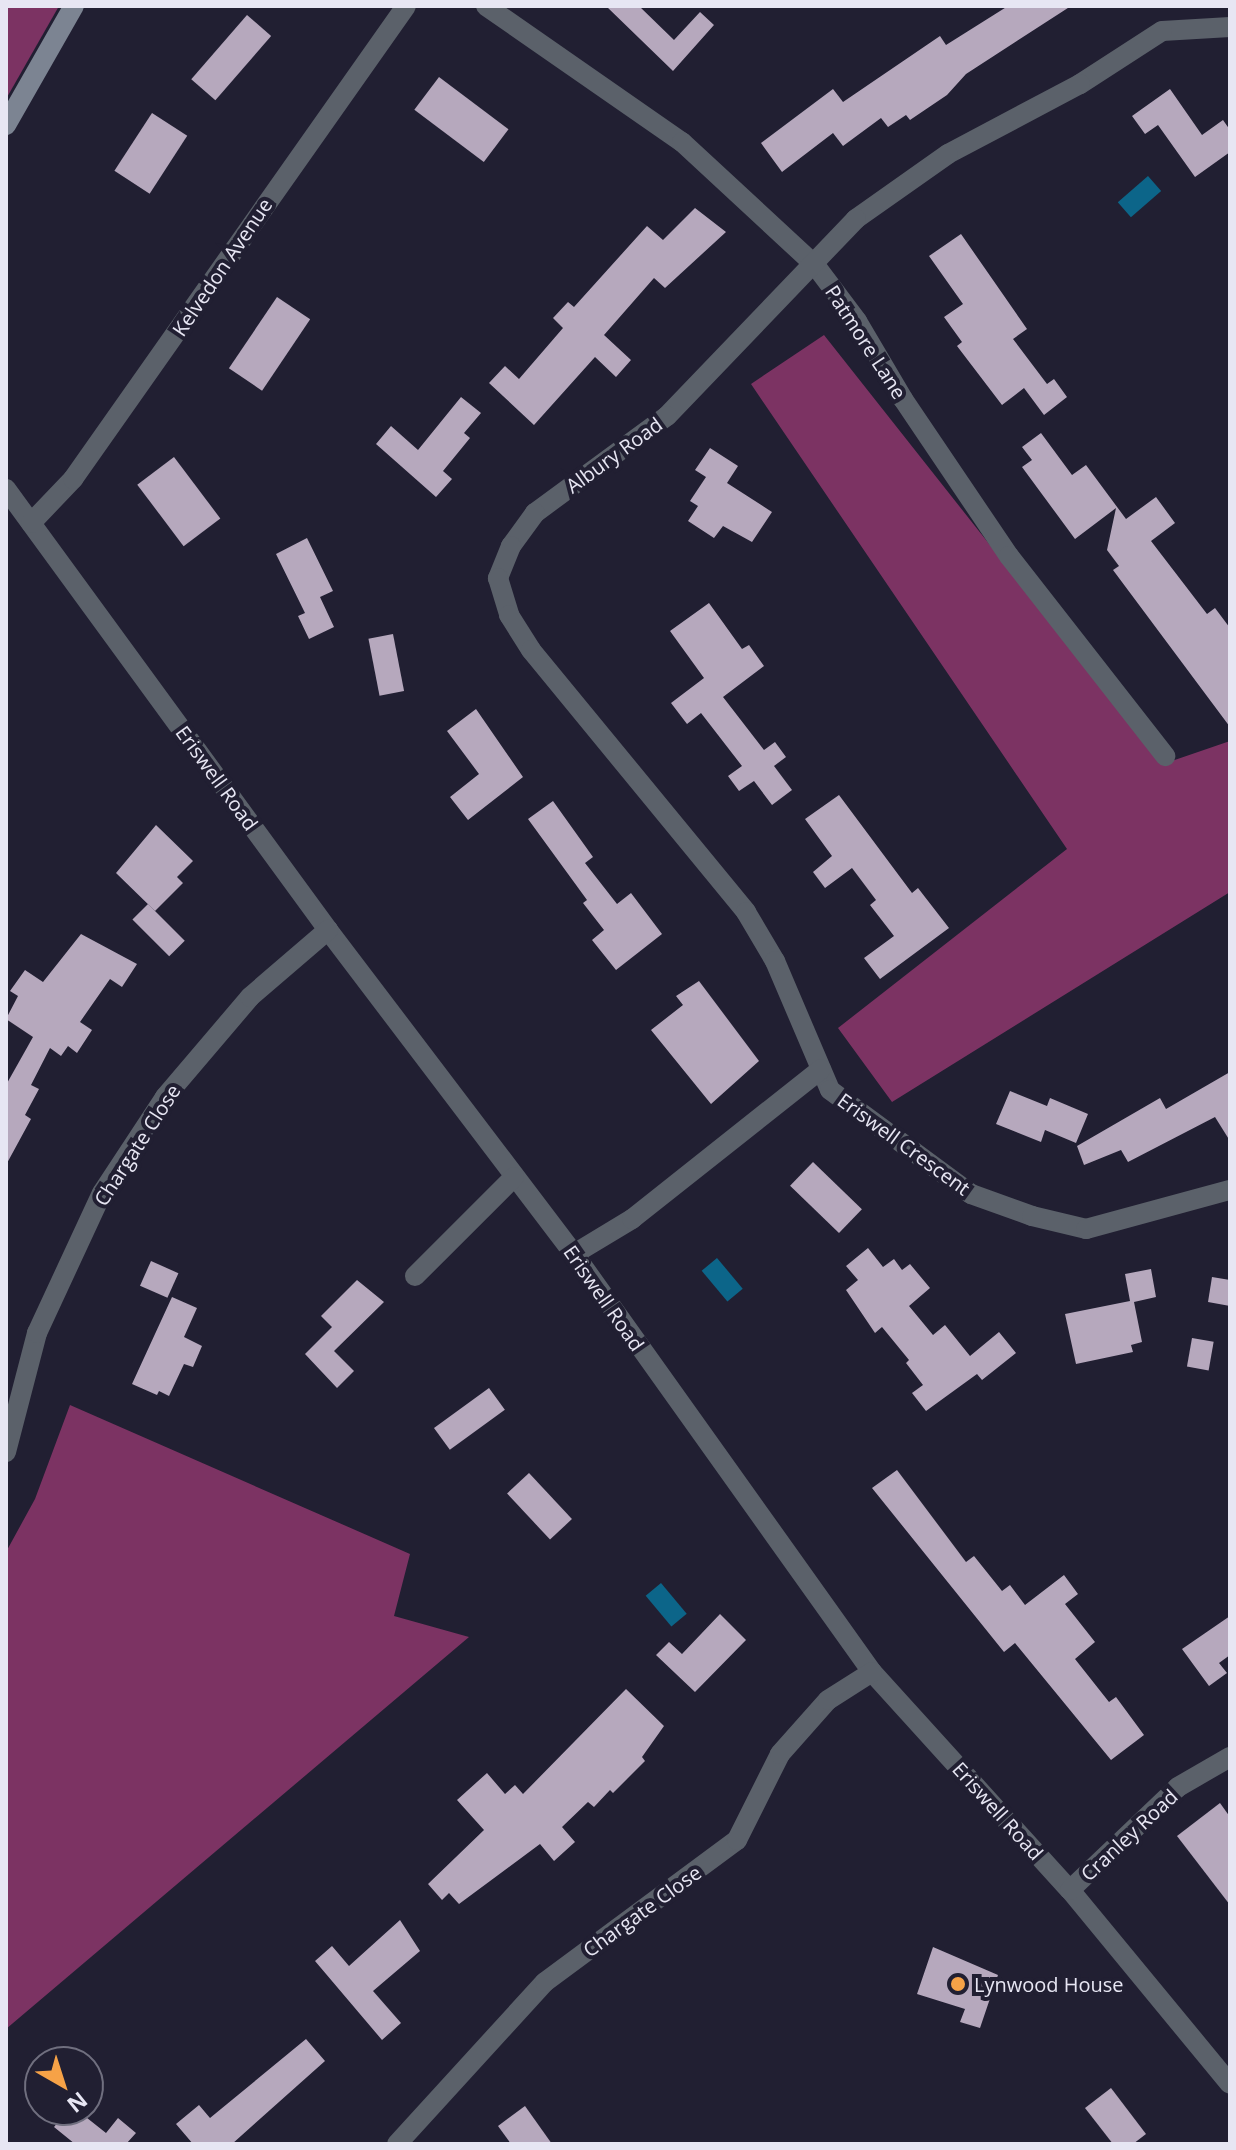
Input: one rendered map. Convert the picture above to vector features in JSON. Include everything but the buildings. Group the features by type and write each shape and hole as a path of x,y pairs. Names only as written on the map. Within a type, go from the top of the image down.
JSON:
{"street":[{"path":"6,125 74,6"},
{"name":"Kelvedon Avenue","path":"31,523 73,479 406,6"},
{"name":"Patmore Lane","path":"486,6 682,142 815,265 857,321 903,399 1009,556 1165,756"},
{"name":"Albury Road","path":"821,1069 775,961 746,912 531,650 509,615 498,578 511,546 535,513 667,416 856,219 898,187 1162,31 1230,27"},
{"name":"Eriswell Road","path":"6,489 328,930 574,1254 872,1672 1070,1890 1230,2084"},
{"name":"Chargate Close","path":"6,1452 37,1333 102,1193 165,1097 250,997 328,930"},
{"path":"574,1254 632,1219 821,1069"},
{"name":"Eriswell Crescent","path":"821,1069 830,1090 971,1194 1032,1216 1086,1229 1230,1190"},
{"path":"415,1276 514,1177"},
{"name":"Chargate Close","path":"407,2140 545,1982 737,1840 780,1754 828,1700 872,1672"},
{"name":"Cranley Road","path":"1070,1890 1178,1787 1230,1757"}],"shaded area":[{"path":"6,6 59,6 6,99"},
{"path":"824,335 1163,764 1230,741 1230,892 892,1102 838,1028 1067,849 751,384"},
{"path":"70,1405 410,1554 394,1616 469,1637 6,2029 6,1552 35,1499"}],"water":[{"path":"1148,176 1161,191 1131,217 1118,202"},
{"path":"717,1258 743,1289 727,1301 702,1271"},
{"path":"661,1583 687,1614 671,1626 646,1596"}],"place":[{"name":"Lynwood House","path":"958,1984"}]}
